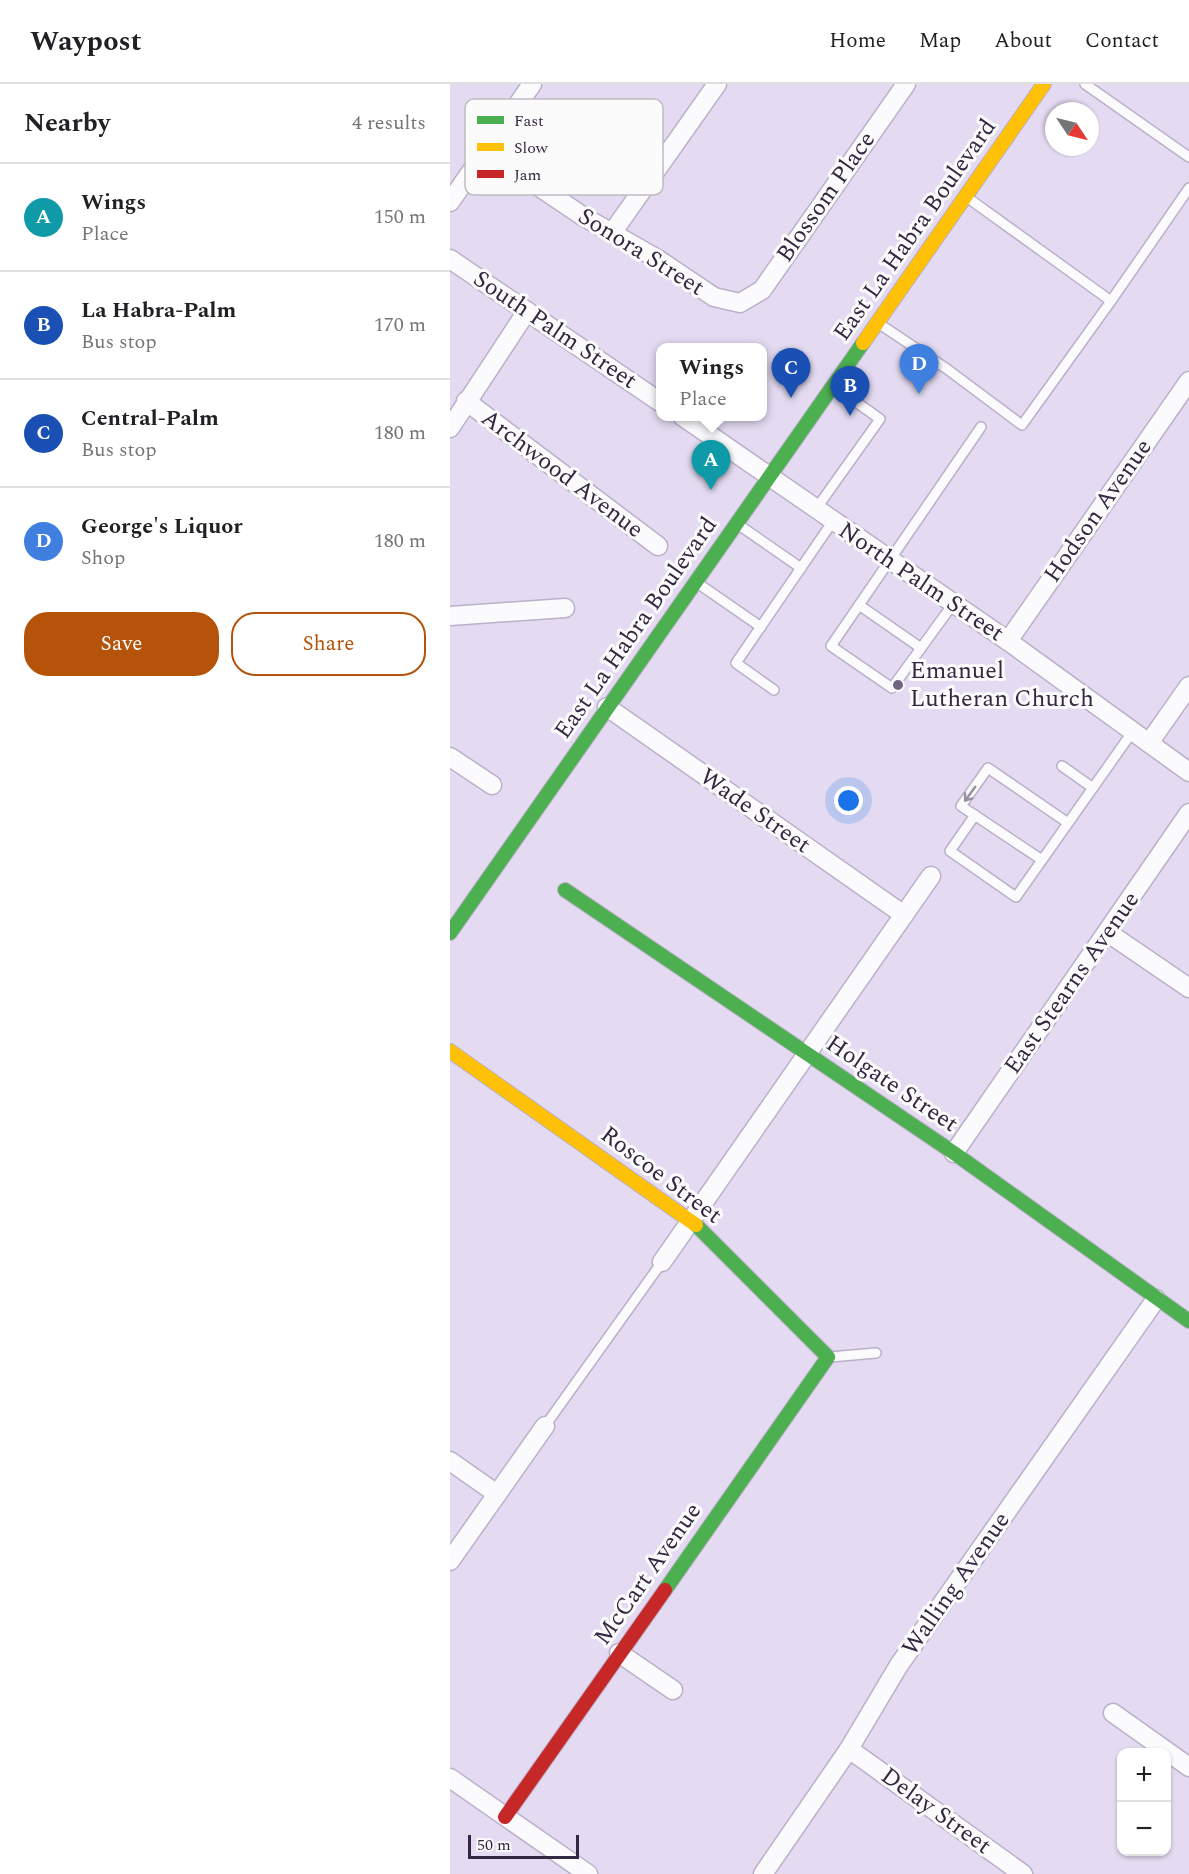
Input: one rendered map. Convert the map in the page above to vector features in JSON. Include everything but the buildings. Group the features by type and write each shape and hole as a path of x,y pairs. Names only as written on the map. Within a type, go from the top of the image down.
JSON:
{"street":[{"path":"522,99 532,84"},
{"path":"663,161 717,84"},
{"name":"Blossom Place","path":"740,303 762,290 906,84"},
{"name":"East La Habra Boulevard","path":"450,933 1044,84"},
{"path":"450,202 465,181"},
{"name":"Sonora Street","path":"551,195 584,217 656,258 714,297 740,303"},
{"path":"612,233 639,195"},
{"name":"South Palm Street","path":"450,259 656,399"},
{"path":"450,428 527,311"},
{"name":"Hodson Avenue","path":"1008,641 1189,381"},
{"name":"Archwood Avenue","path":"466,401 658,546"},
{"path":"688,421 770,477"},
{"name":"North Palm Street","path":"770,477 1008,641 1189,772"},
{"path":"450,616 566,608"},
{"path":"1149,743 1189,686"},
{"name":"Wade Street","path":"607,707 904,915"},
{"path":"450,757 492,785"},
{"name":"East Stearns Avenue","path":"954,1153 1189,813"},
{"path":"662,1262 931,876"},
{"name":"Holgate Street","path":"565,890 954,1153 1189,1321"},
{"path":"1107,932 1189,988"},
{"name":"Roscoe Street","path":"450,1051 691,1220 828,1357"},
{"name":"Walling Avenue","path":"763,1874 849,1749 899,1665 1156,1299"},
{"name":"McCart Avenue","path":"506,1817 828,1357"},
{"path":"450,1562 545,1426"},
{"path":"450,1461 497,1494"},
{"path":"620,1653 673,1690"},
{"path":"1113,1713 1189,1767"},
{"name":"Delay Street","path":"849,1749 1019,1873"},
{"path":"450,1779 588,1874"}],"lane":[{"path":"1085,84 1189,157"},
{"path":"878,323 947,369 1022,425 1189,188"},
{"path":"966,197 1111,301"},
{"path":"816,509 880,419 833,386"},
{"path":"953,604 892,688 831,646 981,427"},
{"path":"774,690 736,663 833,521"},
{"path":"737,524 801,568"},
{"path":"695,582 761,627"},
{"path":"859,605 921,648"},
{"path":"975,815 950,850 1016,897 1133,731"},
{"path":"1062,766 1093,788"},
{"path":"1042,860 961,806 988,768 1068,823"},
{"path":"545,1426 662,1262"},
{"path":"828,1357 876,1353"}],"traffic: fast":[{"path":"450,933 863,343"},
{"path":"565,890 954,1153 1189,1321"},
{"path":"665,1590 828,1357 696,1225"}],"traffic: slow":[{"path":"863,343 1044,84"},
{"path":"450,1051 696,1225"}],"traffic: jam":[{"path":"505,1817 665,1590"}],"place":[{"name":"George's Liquor","path":"919,394"},
{"name":"Central-Palm","path":"791,398"},
{"name":"La Habra-Palm","path":"850,416"},
{"name":"Wings","path":"711,490"},
{"name":"Emanuel Lutheran Church","path":"898,685"}]}
